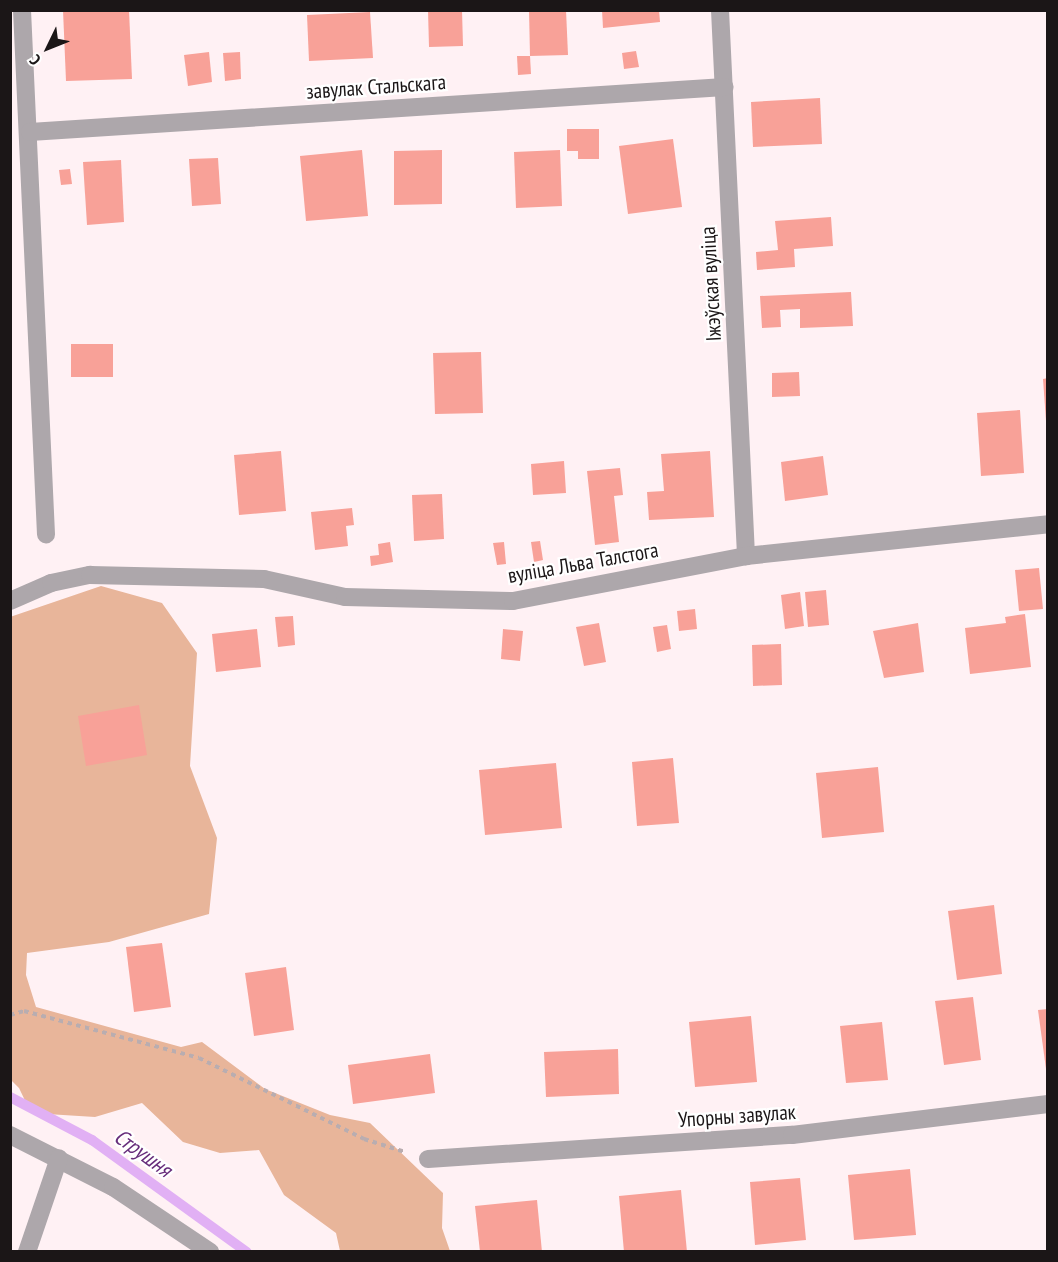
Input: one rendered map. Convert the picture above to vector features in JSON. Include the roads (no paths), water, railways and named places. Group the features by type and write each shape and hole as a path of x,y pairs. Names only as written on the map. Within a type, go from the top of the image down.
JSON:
{"street":[{"path":"22,10 30,132 46,534"},
{"name":"Іжэўская вуліца","path":"720,10 746,556"},
{"name":"завулак Стальскага","path":"30,132 725,87"},
{"name":"вуліца Льва Талстога","path":"10,601 51,583 90,575 264,579 345,597 513,601 746,556 1047,524"},
{"name":"Упорны завулак","path":"428,1159 792,1135 1047,1104"},
{"path":"10,1135 59,1158 113,1188 210,1251"},
{"path":"27,1251 59,1158"}],"waterway":[{"name":"Струшня","path":"10,1097 92,1140 247,1252"}]}
